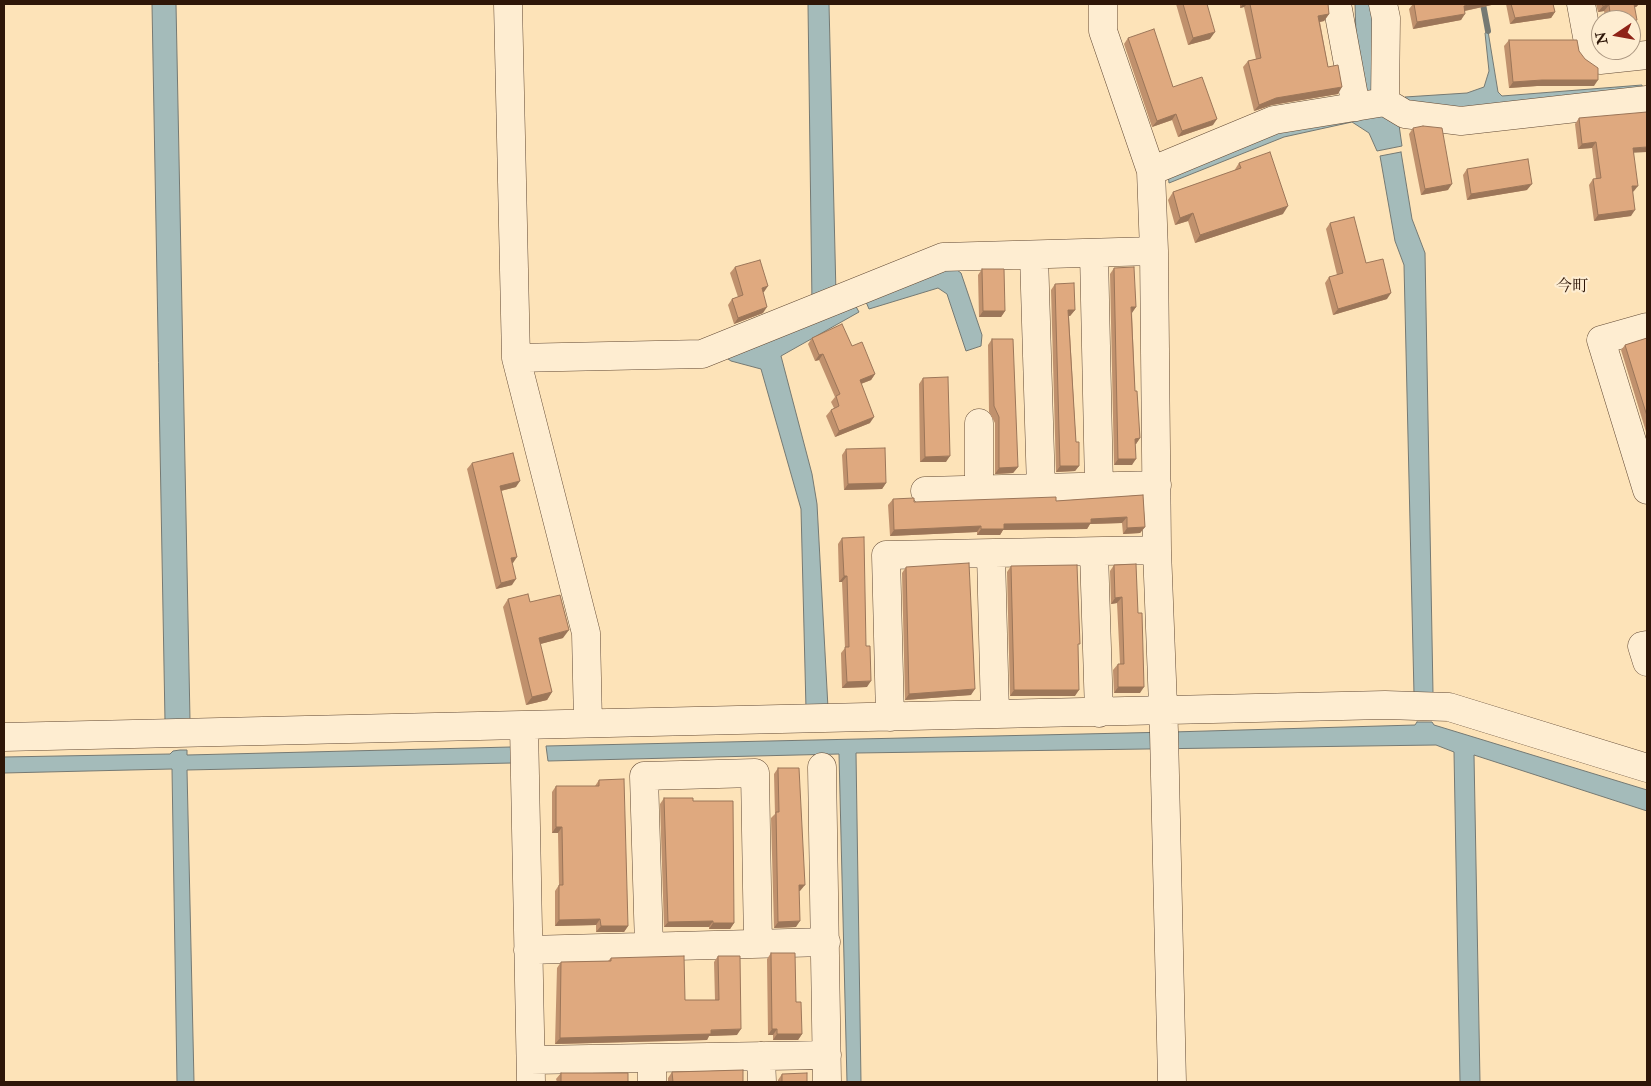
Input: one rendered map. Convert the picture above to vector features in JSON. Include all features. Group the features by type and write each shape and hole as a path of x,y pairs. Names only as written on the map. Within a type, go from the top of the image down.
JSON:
{"street":[{"path":"508,4 516,358 586,633 588,723"},
{"path":"1103,4 1103,31 1151,171 1154,252 1157,550 1164,731 1172,1082"},
{"path":"1337,4 1356,107"},
{"path":"1383,4 1386,18 1385,102"},
{"path":"1581,4 1590,53 1600,60 1647,55"},
{"path":"1151,171 1274,120 1385,102 1405,114 1461,121 1647,100"},
{"path":"516,358 702,354 943,257 1154,252"},
{"path":"1094,253 1099,487"},
{"path":"1034,255 1041,489"},
{"path":"1647,327 1601,340 1647,490"},
{"path":"978,423 979,490"},
{"path":"925,491 1156,486"},
{"path":"890,717 886,555 1157,550"},
{"path":"1094,552 1099,712"},
{"path":"991,554 995,714"},
{"path":"1647,645 1642,646 1647,662"},
{"path":"4,737 1099,712 1164,731 1385,705 1449,707 1647,768"},
{"path":"524,726 531,1071 652,1070 761,1056 827,1055"},
{"path":"822,767 827,1082"},
{"path":"649,947 644,776 755,773 758,944"},
{"path":"528,950 826,942"},
{"path":"761,1056 762,1082"}],"water":[{"path":"152,4 176,4 190,720 165,721"},
{"path":"808,4 829,4 836,294 853,301 859,312 781,356 812,474 817,504 828,708 806,709 801,509 761,369 731,361 722,355 812,304"},
{"path":"1355,4 1375,4 1377,91 1363,94 1356,35"},
{"path":"1488,31 1498,92 1502,96 1642,85 1643,94 1472,110 1405,101 1405,97 1467,93 1484,87 1489,71 1485,33"},
{"path":"1379,114 1399,125 1402,146 1377,151 1369,133 1352,122 1284,137 1169,183 1168,173 1283,128"},
{"path":"1401,152 1412,219 1425,253 1433,693 1414,694 1404,265 1395,241 1380,156"},
{"path":"949,264 961,273 982,335 981,346 966,351 947,294 938,288 869,309 864,297"},
{"path":"1417,722 1432,722 1434,725 1647,790 1647,811 1474,755 1480,1082 1460,1082 1454,752 1436,745 856,753 861,1082 847,1082 839,754 548,761 546,746 1172,732 1415,725"},
{"path":"511,747 512,763 187,770 194,1082 177,1082 172,769 4,773 4,757 170,754 173,751 180,750 187,750 187,755"}],"building":[{"path":"1183,4 1207,4 1215,32 1193,38"},
{"path":"1250,4 1328,4 1329,14 1318,16 1328,67 1338,65 1342,87 1276,98 1259,105 1248,61 1261,58"},
{"path":"1414,4 1474,4 1464,6 1465,14 1417,22"},
{"path":"1511,4 1553,4 1555,12 1515,18"},
{"path":"1602,4 1634,4 1635,10 1610,10 1609,5 1603,6"},
{"path":"1154,29 1173,87 1202,77 1217,119 1182,131 1176,114 1157,121 1128,38"},
{"path":"1509,40 1577,40 1579,51 1585,59 1598,68 1598,80 1513,82"},
{"path":"1647,112 1647,147 1633,148 1638,186 1632,186 1635,210 1598,215 1593,179 1601,178 1596,142 1582,144 1579,118"},
{"path":"1423,126 1442,128 1452,184 1425,189 1413,128"},
{"path":"1270,152 1288,206 1200,235 1193,213 1180,218 1173,192 1241,168 1239,163"},
{"path":"1528,159 1532,184 1471,194 1467,169"},
{"path":"1354,217 1366,263 1383,259 1391,293 1338,309 1329,277 1343,273 1330,223"},
{"path":"760,260 768,286 762,288 767,307 738,318 732,299 743,295 735,267"},
{"path":"1134,267 1136,307 1131,307 1135,391 1137,391 1140,438 1135,439 1136,459 1118,459 1114,268"},
{"path":"982,269 1004,269 1005,311 983,311"},
{"path":"1074,283 1075,310 1068,310 1076,442 1079,442 1079,466 1060,466 1055,284"},
{"path":"842,324 852,346 862,342 875,374 860,380 874,417 839,431 831,410 839,406 836,396 840,394 823,354 819,355 812,338"},
{"path":"1647,338 1647,416 1625,345"},
{"path":"992,339 1013,339 1018,467 999,468 999,417 994,406"},
{"path":"948,377 950,456 925,457 923,378"},
{"path":"885,448 886,483 848,484 846,449"},
{"path":"513,453 520,481 500,486 517,557 511,558 516,579 501,583 472,463"},
{"path":"1143,495 1145,527 1127,528 1127,517 1091,519 1091,523 1004,524 1004,529 981,529 981,526 894,530 893,499 914,498 914,502 1056,497 1056,501"},
{"path":"864,537 866,646 870,646 871,681 847,682 845,647 849,647 847,576 844,576 842,538"},
{"path":"969,563 975,689 909,694 906,567"},
{"path":"1136,564 1138,613 1142,613 1144,687 1118,687 1118,664 1124,664 1122,597 1115,598 1114,565"},
{"path":"1077,565 1080,644 1078,644 1079,690 1014,690 1011,566"},
{"path":"528,594 530,602 560,595 569,630 539,638 552,692 532,697 508,599"},
{"path":"778,768 799,768 805,885 799,885 800,921 778,922 776,812 779,812"},
{"path":"624,779 628,926 601,926 600,919 559,920 559,885 563,885 562,827 556,827 556,786 599,786 599,780"},
{"path":"664,798 693,798 693,801 733,801 734,923 713,923 713,921 668,922"},
{"path":"771,953 795,953 796,1002 801,1002 802,1034 777,1034 777,1029 772,1029"},
{"path":"684,956 685,1000 719,1000 718,956 740,956 741,1029 711,1030 711,1034 560,1038 561,962 611,961 611,958"},
{"path":"743,1070 743,1082 673,1082 672,1072"},
{"path":"561,1073 628,1073 628,1082 561,1082"},
{"path":"807,1073 807,1082 782,1082 782,1074"}],"waterway":[{"path":"1483,4 1488,31"}],"district":[{"name":"今町","path":"1572,288"}]}
